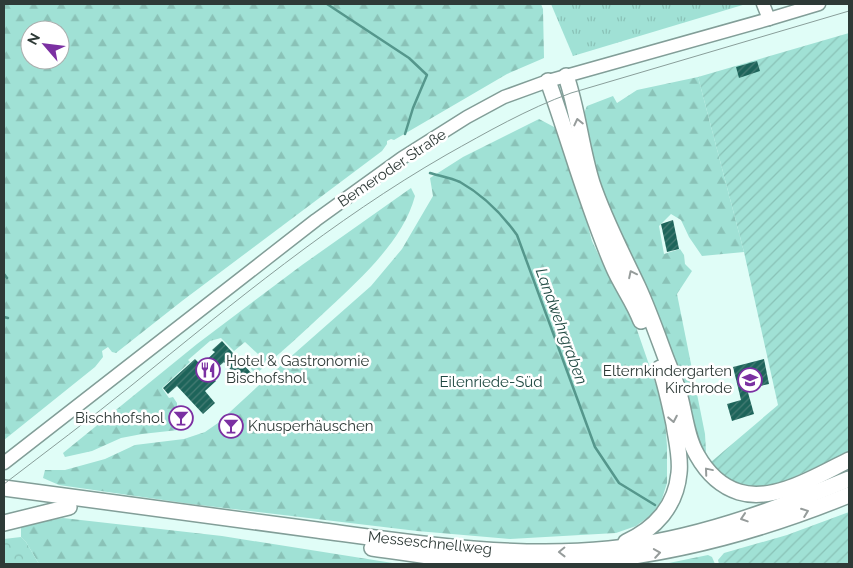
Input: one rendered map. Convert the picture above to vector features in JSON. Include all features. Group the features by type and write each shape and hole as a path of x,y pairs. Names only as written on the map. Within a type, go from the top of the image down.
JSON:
{"highway":[{"path":"566,76 592,182 616,241 639,289 679,394 696,453 704,466 712,476 738,492 750,495 777,492 794,486 849,460"},
{"path":"548,81 598,229 614,268 638,312 663,378 677,440 680,472 670,504 664,515 653,526 636,537 611,548"},
{"name":"Messeschnellweg","path":"4,488 390,540 506,551 567,552 611,548 706,531 791,502 849,479"},
{"name":"Messeschnellweg","path":"4,498 465,561 504,564 566,564 665,552 708,543 760,527 849,495"},
{"path":"4,523 69,507"}],"main road":[{"path":"763,4 768,19"},
{"name":"Bemeroder Straße","path":"4,463 272,254 402,158 467,117 504,97 548,81 818,4"}],"green space":[{"path":"4,4 541,4 543,9 544,58 507,74 394,140 387,141 382,151 116,353 112,352 108,347 102,351 103,357 95,367 4,440"},
{"path":"551,4 746,4 573,56"},
{"path":"849,33 849,452 774,486 757,488 738,485 717,473 711,462 778,405 744,252 698,77"},
{"path":"698,77 744,252 702,256 689,237 681,220 671,214 659,226 664,254 680,249 684,255 685,264 692,271 677,294 705,434 706,452 700,448 659,316 631,264 608,213 584,113 587,106 613,96 617,103 637,90"},
{"name":"Eilenriede-Süd","path":"539,119 556,128 574,175 592,241 636,327 664,408 667,483 661,502 651,515 636,526 616,533 510,539 417,531 191,504 59,485 43,478 45,470 65,470 105,459 135,445 184,439 205,432 218,423 371,286 402,249 433,196 430,178 463,157"},
{"path":"411,188 415,196 409,213 391,244 340,298 256,374 249,364 259,355 245,342 234,351 221,338 210,341 188,360 190,362 162,388 169,398 173,397 177,403 177,413 184,417 184,427 178,430 121,438 92,451 65,457 63,453 197,344 302,265"},
{"path":"849,512 849,564 719,564 718,560 724,553 787,535"},
{"path":"63,518 222,536 399,564 39,564 21,537 21,525"},
{"path":"21,537 39,564 4,564 4,539"},
{"path":"708,555 712,557 715,564 664,564"}],"building":[{"path":"757,61 760,71 739,78 736,67"},
{"path":"673,220 679,249 667,252 661,224"},
{"path":"222,341 253,375 243,384 224,362 209,375 216,381 205,391 215,403 203,414 177,386 168,394 163,388 195,359 201,365 215,352 212,350"},
{"path":"764,359 769,384 747,389 754,414 732,421 727,404 741,400 733,367"},
{"name":"Knusperhäuschen","path":"228,416 240,430 234,436 221,422"}],"waterway":[{"name":"Landwehrgraben","path":"327,4 409,58 427,75 413,108 405,134"},
{"name":"Landwehrgraben","path":"430,173 460,182 476,193 498,212 517,235 595,447 619,483 655,505"},
{"path":"4,274 7,278"},
{"path":"4,317 8,318"}],"tram line":[{"path":"4,484 116,398 284,264 363,207 461,146 523,114 571,93 849,11"}],"place":[{"name":"Hotel & Gastronomie Bischofshol","path":"208,370"},
{"name":"Elternkindergarten Kirchrode","path":"750,380"},
{"name":"Bischhofshol","path":"181,418"},
{"name":"Knusperhäuschen","path":"231,426"}]}
